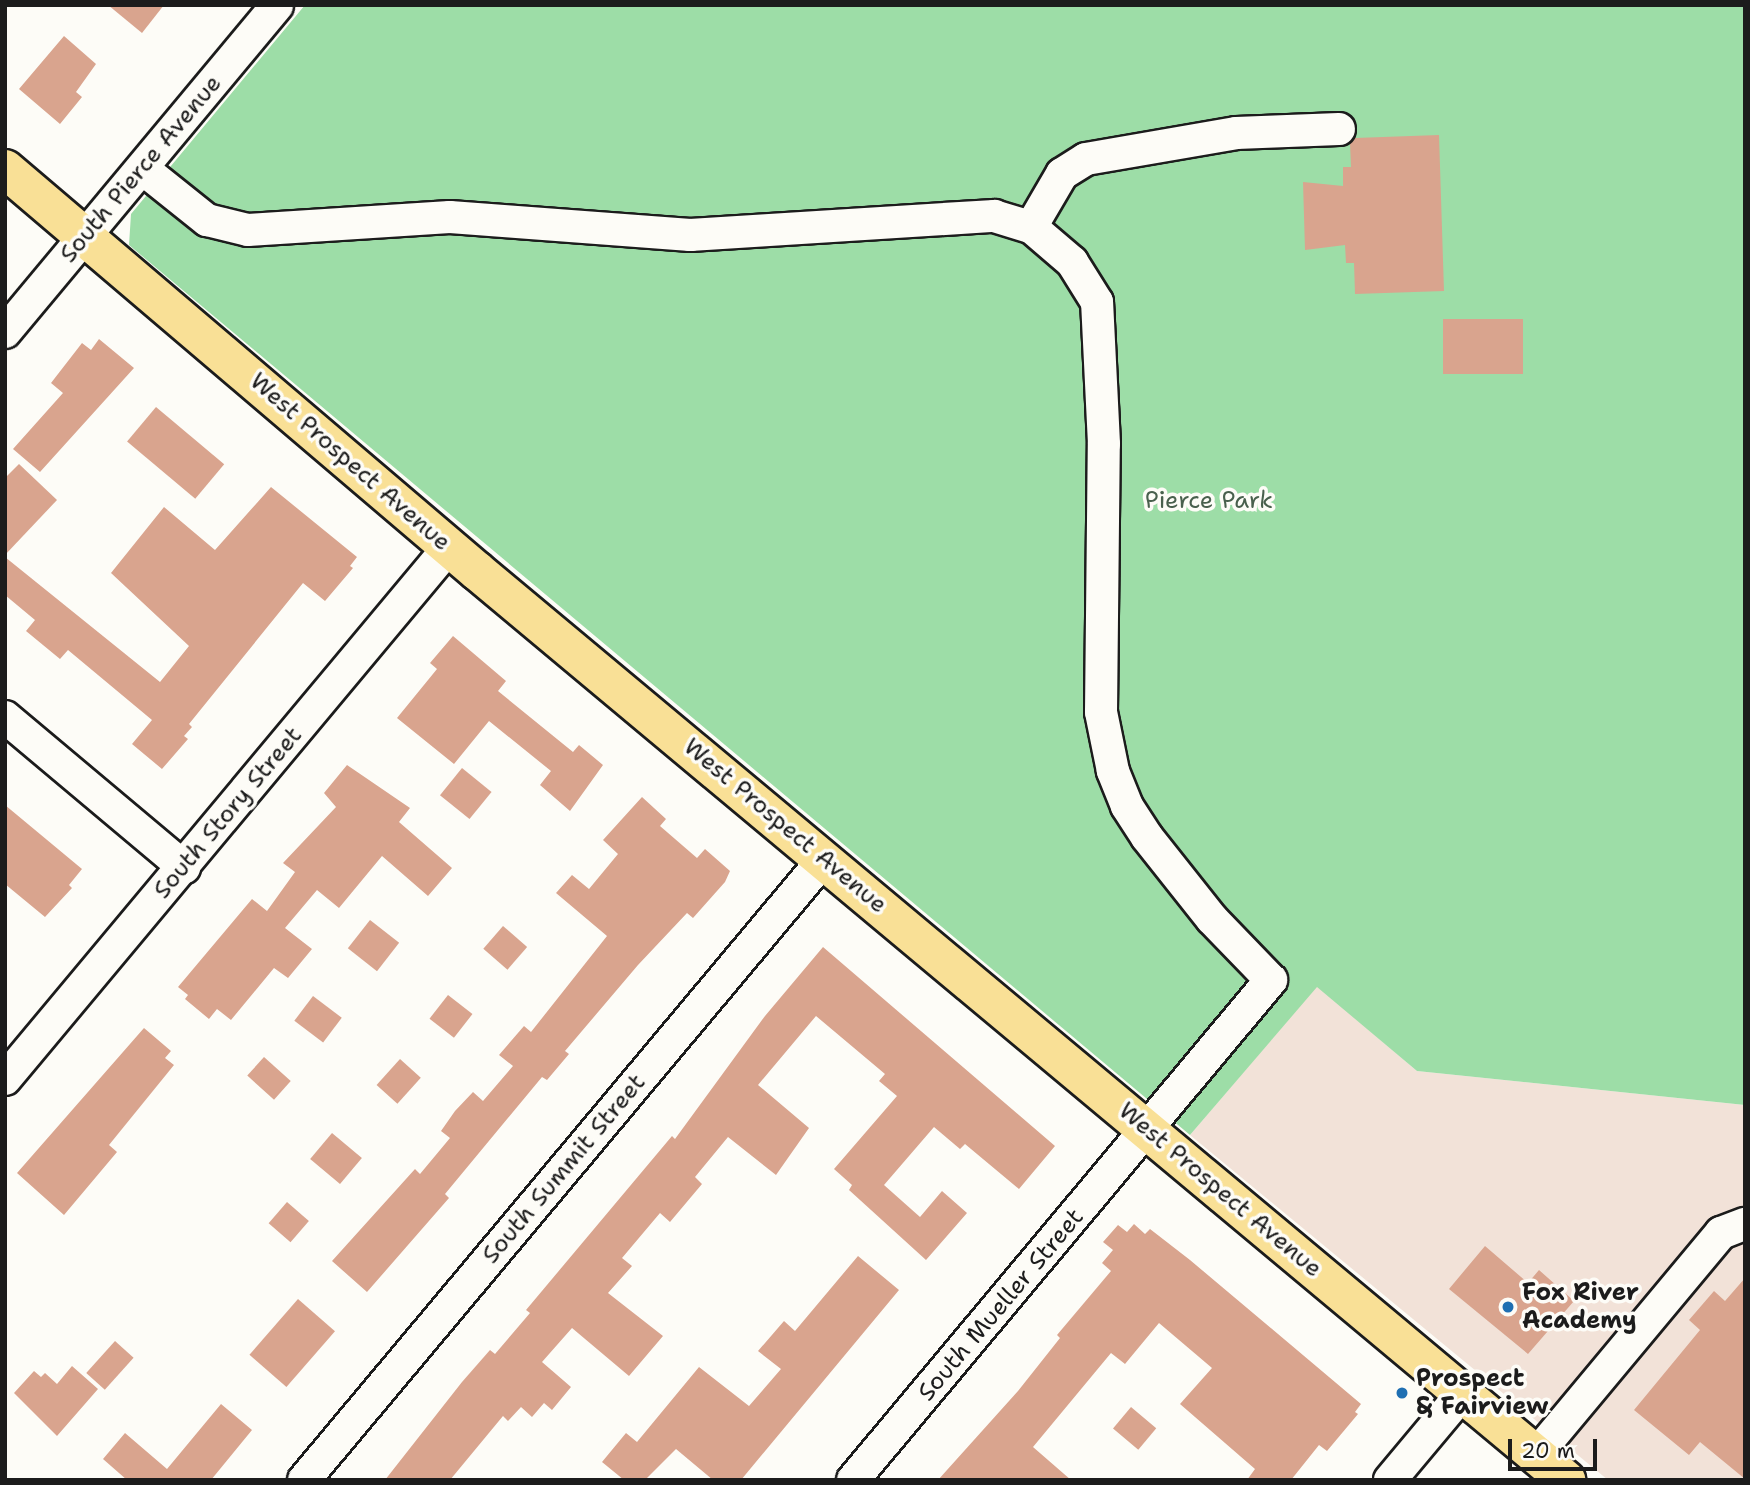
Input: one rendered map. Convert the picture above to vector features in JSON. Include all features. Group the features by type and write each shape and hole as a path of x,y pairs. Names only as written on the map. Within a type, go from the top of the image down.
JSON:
{"main road":[{"name":"West Prospect Avenue","path":"5,169 449,547 1566,1480"}],"street":[{"name":"South Pierce Avenue","path":"5,332 277,5"},
{"path":"143,169 207,220 237,229 488,217 690,235 994,216 1031,227 1062,174 1087,159 1236,133 1339,130"},
{"name":"South Mueller Street","path":"853,1480 1271,980 1221,929 1167,863 1119,789 1101,712 1105,564 1097,302 1072,262 1031,227"},
{"name":"South Story Street","path":"5,1079 449,547"},
{"path":"5,717 184,867"},
{"name":"South Summit Street","path":"304,1480 824,859"},
{"path":"1536,1455 1721,1233 1745,1224"},
{"path":"1390,1480 1462,1394"}],"shaded area":[{"name":"Fox River Academy","path":"1317,986 1417,1071 1745,1105 1745,1480 1608,1480 1190,1135"}],"green space":[{"name":"Pierce Park","path":"305,5 1745,5 1745,1105 1417,1071 1317,987 1190,1135 129,245 131,214"}],"building":[{"path":"108,5 164,5 142,33"},
{"path":"64,36 96,64 76,92 82,97 60,124 19,89"},
{"path":"1439,135 1444,291 1355,294 1354,263 1346,263 1345,245 1305,250 1303,182 1343,186 1343,167 1351,167 1350,143 1355,138"},
{"path":"1443,319 1523,319 1523,374 1443,374"},
{"path":"99,339 134,368 40,472 13,449 63,393 51,383 82,343 91,350"},
{"path":"156,407 224,464 195,499 127,441"},
{"path":"19,464 57,500 5,555 5,478"},
{"path":"271,487 357,557 350,566 353,568 325,601 303,583 189,724 192,727 184,736 188,739 162,769 132,744 152,720 68,650 60,659 26,631 35,620 5,595 5,557 160,682 189,646 111,573 164,507 215,550"},
{"path":"453,636 506,681 498,691 573,752 579,745 603,765 570,811 540,785 551,771 489,721 454,764 397,718 437,669 430,663"},
{"path":"347,765 410,808 399,822 452,868 428,896 382,856 339,908 317,890 285,928 312,949 288,978 274,968 231,1020 217,1009 209,1019 185,999 188,995 178,987 252,899 267,911 295,872 283,863 336,807 324,793"},
{"path":"462,768 492,792 470,819 440,795"},
{"path":"642,797 666,819 660,826 697,858 705,849 730,871 725,882 693,918 687,913 638,965 565,1051 569,1054 547,1080 542,1077 445,1194 449,1198 367,1292 332,1261 415,1169 420,1174 450,1138 441,1131 455,1111 473,1092 483,1101 513,1066 499,1055 524,1026 531,1032 607,936 556,893 572,875 589,889 618,854 603,840"},
{"path":"5,805 82,869 69,885 72,888 45,917 5,884"},
{"path":"370,920 399,943 377,971 348,948"},
{"path":"503,926 527,947 507,970 483,949"},
{"path":"823,947 1055,1146 1019,1189 965,1144 960,1149 934,1127 884,1185 920,1217 942,1191 967,1213 926,1260 849,1190 852,1185 834,1169 897,1096 879,1081 885,1074 816,1016 758,1085 809,1128 776,1175 728,1137 695,1177 702,1184 670,1222 660,1213 622,1258 632,1266 608,1293 663,1336 629,1376 572,1328 542,1362 571,1387 552,1410 544,1403 532,1417 521,1407 508,1421 503,1416 450,1480 385,1480 462,1382 490,1350 495,1354 530,1313 526,1310 672,1136 675,1139 765,1016"},
{"path":"448,995 472,1014 454,1038 430,1019"},
{"path":"313,996 342,1018 323,1042 294,1021"},
{"path":"144,1028 171,1051 165,1058 174,1065 109,1145 117,1152 64,1215 17,1173"},
{"path":"264,1057 291,1081 274,1100 247,1076"},
{"path":"400,1059 421,1078 397,1104 377,1085"},
{"path":"332,1133 362,1158 340,1184 310,1159"},
{"path":"287,1202 309,1221 291,1242 269,1223"},
{"path":"1134,1224 1145,1234 1150,1229 1190,1260 1361,1404 1355,1412 1358,1414 1327,1451 1319,1445 1291,1480 1247,1480 1255,1469 1180,1404 1212,1368 1159,1323 1125,1364 1111,1353 1033,1447 1071,1480 938,1480 1018,1391 1060,1338 1057,1335 1111,1271 1102,1263 1113,1250 1103,1242 1118,1225 1127,1232"},
{"path":"1485,1246 1528,1283 1539,1270 1574,1301 1528,1354 1449,1289"},
{"path":"858,1256 899,1290 741,1480 713,1480 676,1449 645,1480 624,1480 602,1462 626,1433 637,1442 699,1367 749,1406 781,1369 758,1351 784,1321 795,1331"},
{"path":"1745,1278 1745,1479 1700,1442 1689,1455 1634,1410 1700,1330 1689,1320 1714,1291 1725,1301"},
{"path":"298,1299 335,1331 286,1387 249,1355"},
{"path":"115,1341 134,1358 105,1390 86,1373"},
{"path":"72,1366 98,1389 57,1436 14,1393 34,1371 41,1377 45,1373 57,1384"},
{"path":"221,1404 252,1430 211,1480 127,1480 103,1459 125,1433 167,1469"},
{"path":"1131,1407 1156,1428 1138,1450 1113,1428"}],"place":[{"name":"Fox River Academy","path":"1508,1307"},
{"name":"Prospect & Fairview","path":"1402,1393"}]}
